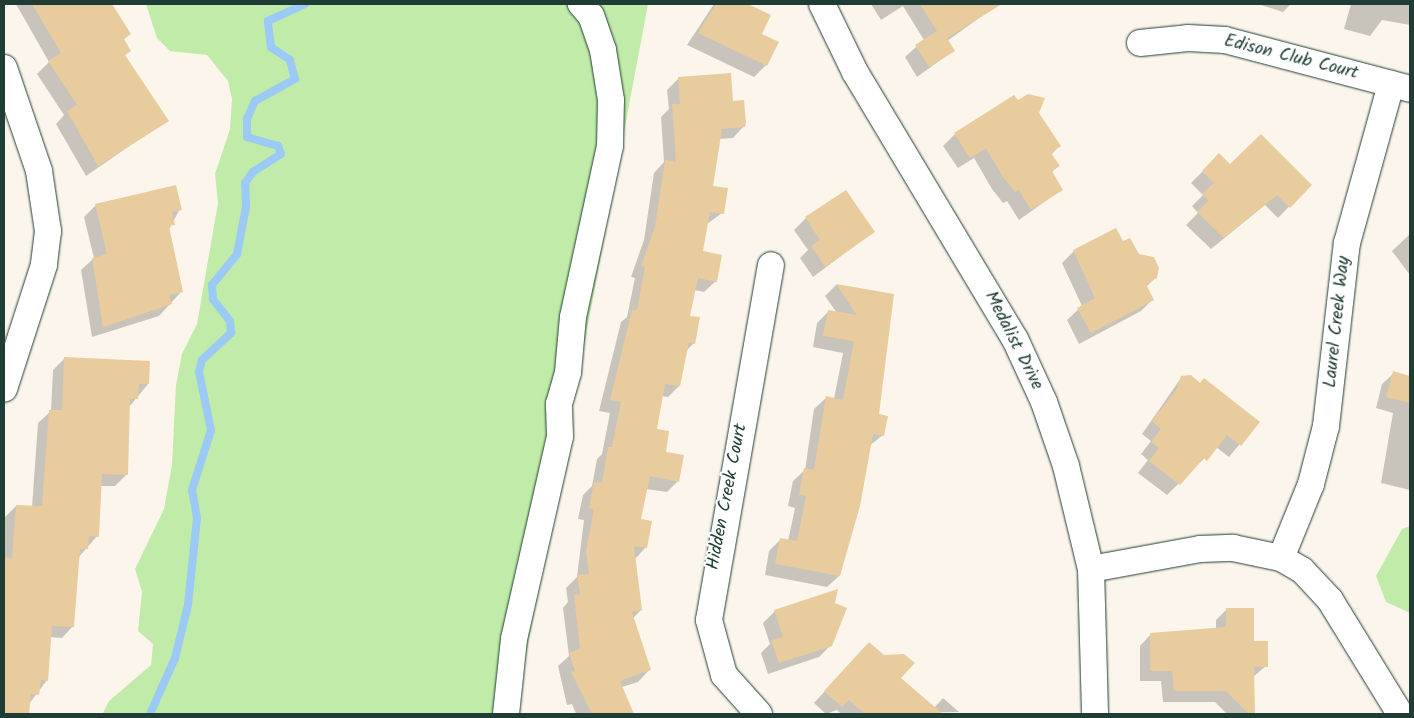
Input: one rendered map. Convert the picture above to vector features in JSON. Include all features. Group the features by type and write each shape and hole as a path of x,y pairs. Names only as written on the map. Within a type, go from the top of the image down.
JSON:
{"street":[{"path":"506,714 514,639 560,436 559,404 568,372 573,317 610,146 610,100 604,50 591,16 581,4"},
{"name":"Medalist Drive","path":"822,4 855,72 1015,339 1066,466 1092,569 1095,714"},
{"name":"Edison Club Court","path":"1140,43 1188,38 1225,40 1400,86"},
{"path":"4,68 39,171 48,232 44,265 4,389"},
{"name":"Laurel Creek Way","path":"1281,558 1311,484 1326,426 1347,243 1400,86"},
{"name":"Hidden Creek Court","path":"759,714 724,675 709,620 771,265"},
{"path":"1092,569 1200,549 1233,548 1281,558 1302,570 1330,600 1400,714"}],"green space":[{"path":"146,4 648,4 515,714 103,713 109,701 151,665 153,644 138,631 142,592 135,569 164,509 172,465 176,385 182,354 197,324 218,203 215,174 230,129 232,99 228,81 207,55 170,51 157,38"},
{"path":"1410,526 1410,613 1386,602 1376,576 1402,529"}],"building":[{"path":"32,4 112,4 131,34 124,39 131,51 125,55 169,121 98,166 67,111 77,105 48,61 61,53"},
{"path":"716,4 748,4 771,15 762,34 779,42 767,66 698,33"},
{"path":"920,4 1002,4 947,38 955,51 929,67 915,45 937,31"},
{"path":"731,73 733,101 744,100 746,123 745,127 722,129 713,186 728,188 724,214 710,212 703,251 722,255 717,282 698,278 690,316 700,317 695,344 689,342 680,386 665,384 657,429 669,431 666,452 684,455 679,482 650,476 641,519 652,521 647,548 634,546 642,610 632,612 651,670 620,681 634,714 592,714 571,672 575,671 569,653 580,649 574,595 580,594 577,575 589,574 586,551 594,509 589,508 594,482 602,483 608,447 612,447 621,402 610,400 632,310 637,310 645,267 641,266 655,227 665,160 676,162 672,104 680,104 678,77"},
{"path":"1028,94 1045,98 1039,113 1061,146 1051,153 1060,166 1052,171 1063,190 1031,210 1019,190 1015,192 1003,177 986,148 970,158 954,133 1014,95 1018,100"},
{"path":"1261,134 1312,185 1290,208 1277,195 1224,238 1197,212 1209,200 1202,194 1214,183 1202,171 1219,153 1230,164"},
{"path":"176,185 182,210 172,212 175,225 169,226 183,292 169,295 172,304 103,327 92,258 107,254 95,204"},
{"path":"846,190 875,232 825,267 811,246 820,240 805,217"},
{"path":"1116,228 1123,241 1130,238 1139,254 1154,257 1159,268 1157,278 1146,284 1154,300 1091,333 1077,308 1095,298 1073,250"},
{"path":"836,284 894,294 879,414 888,416 884,436 873,434 860,506 840,576 775,564 780,538 797,541 806,496 799,495 804,468 814,470 826,396 843,400 854,341 823,336 828,310 857,315"},
{"path":"64,357 150,361 149,384 139,384 138,399 130,399 128,475 102,474 99,537 89,536 88,549 80,549 74,627 52,626 48,681 41,680 39,695 31,694 29,714 4,714 4,557 12,558 16,505 42,506 49,410 62,410"},
{"path":"1393,371 1410,376 1410,403 1386,397"},
{"path":"1191,375 1200,383 1204,378 1260,422 1241,446 1227,435 1207,461 1204,458 1180,485 1149,461 1159,448 1151,442 1161,429 1152,421 1176,390 1181,376"},
{"path":"838,589 835,603 847,608 832,646 779,663 771,640 783,637 774,610"},
{"path":"1226,608 1254,608 1254,641 1268,641 1268,667 1254,667 1255,714 1249,714 1226,691 1174,691 1172,671 1150,671 1150,633 1226,627"},
{"path":"869,642 884,655 904,654 915,663 901,678 943,714 865,714 849,700 842,707 824,691"}],"waterway":[{"path":"150,714 175,658 188,605 197,518 192,490 211,430 199,372 202,360 231,333 230,321 213,299 212,285 237,254 246,207 245,183 253,172 281,154 278,146 247,137 247,119 255,101 295,79 290,60 271,47 268,21 305,4"}]}
